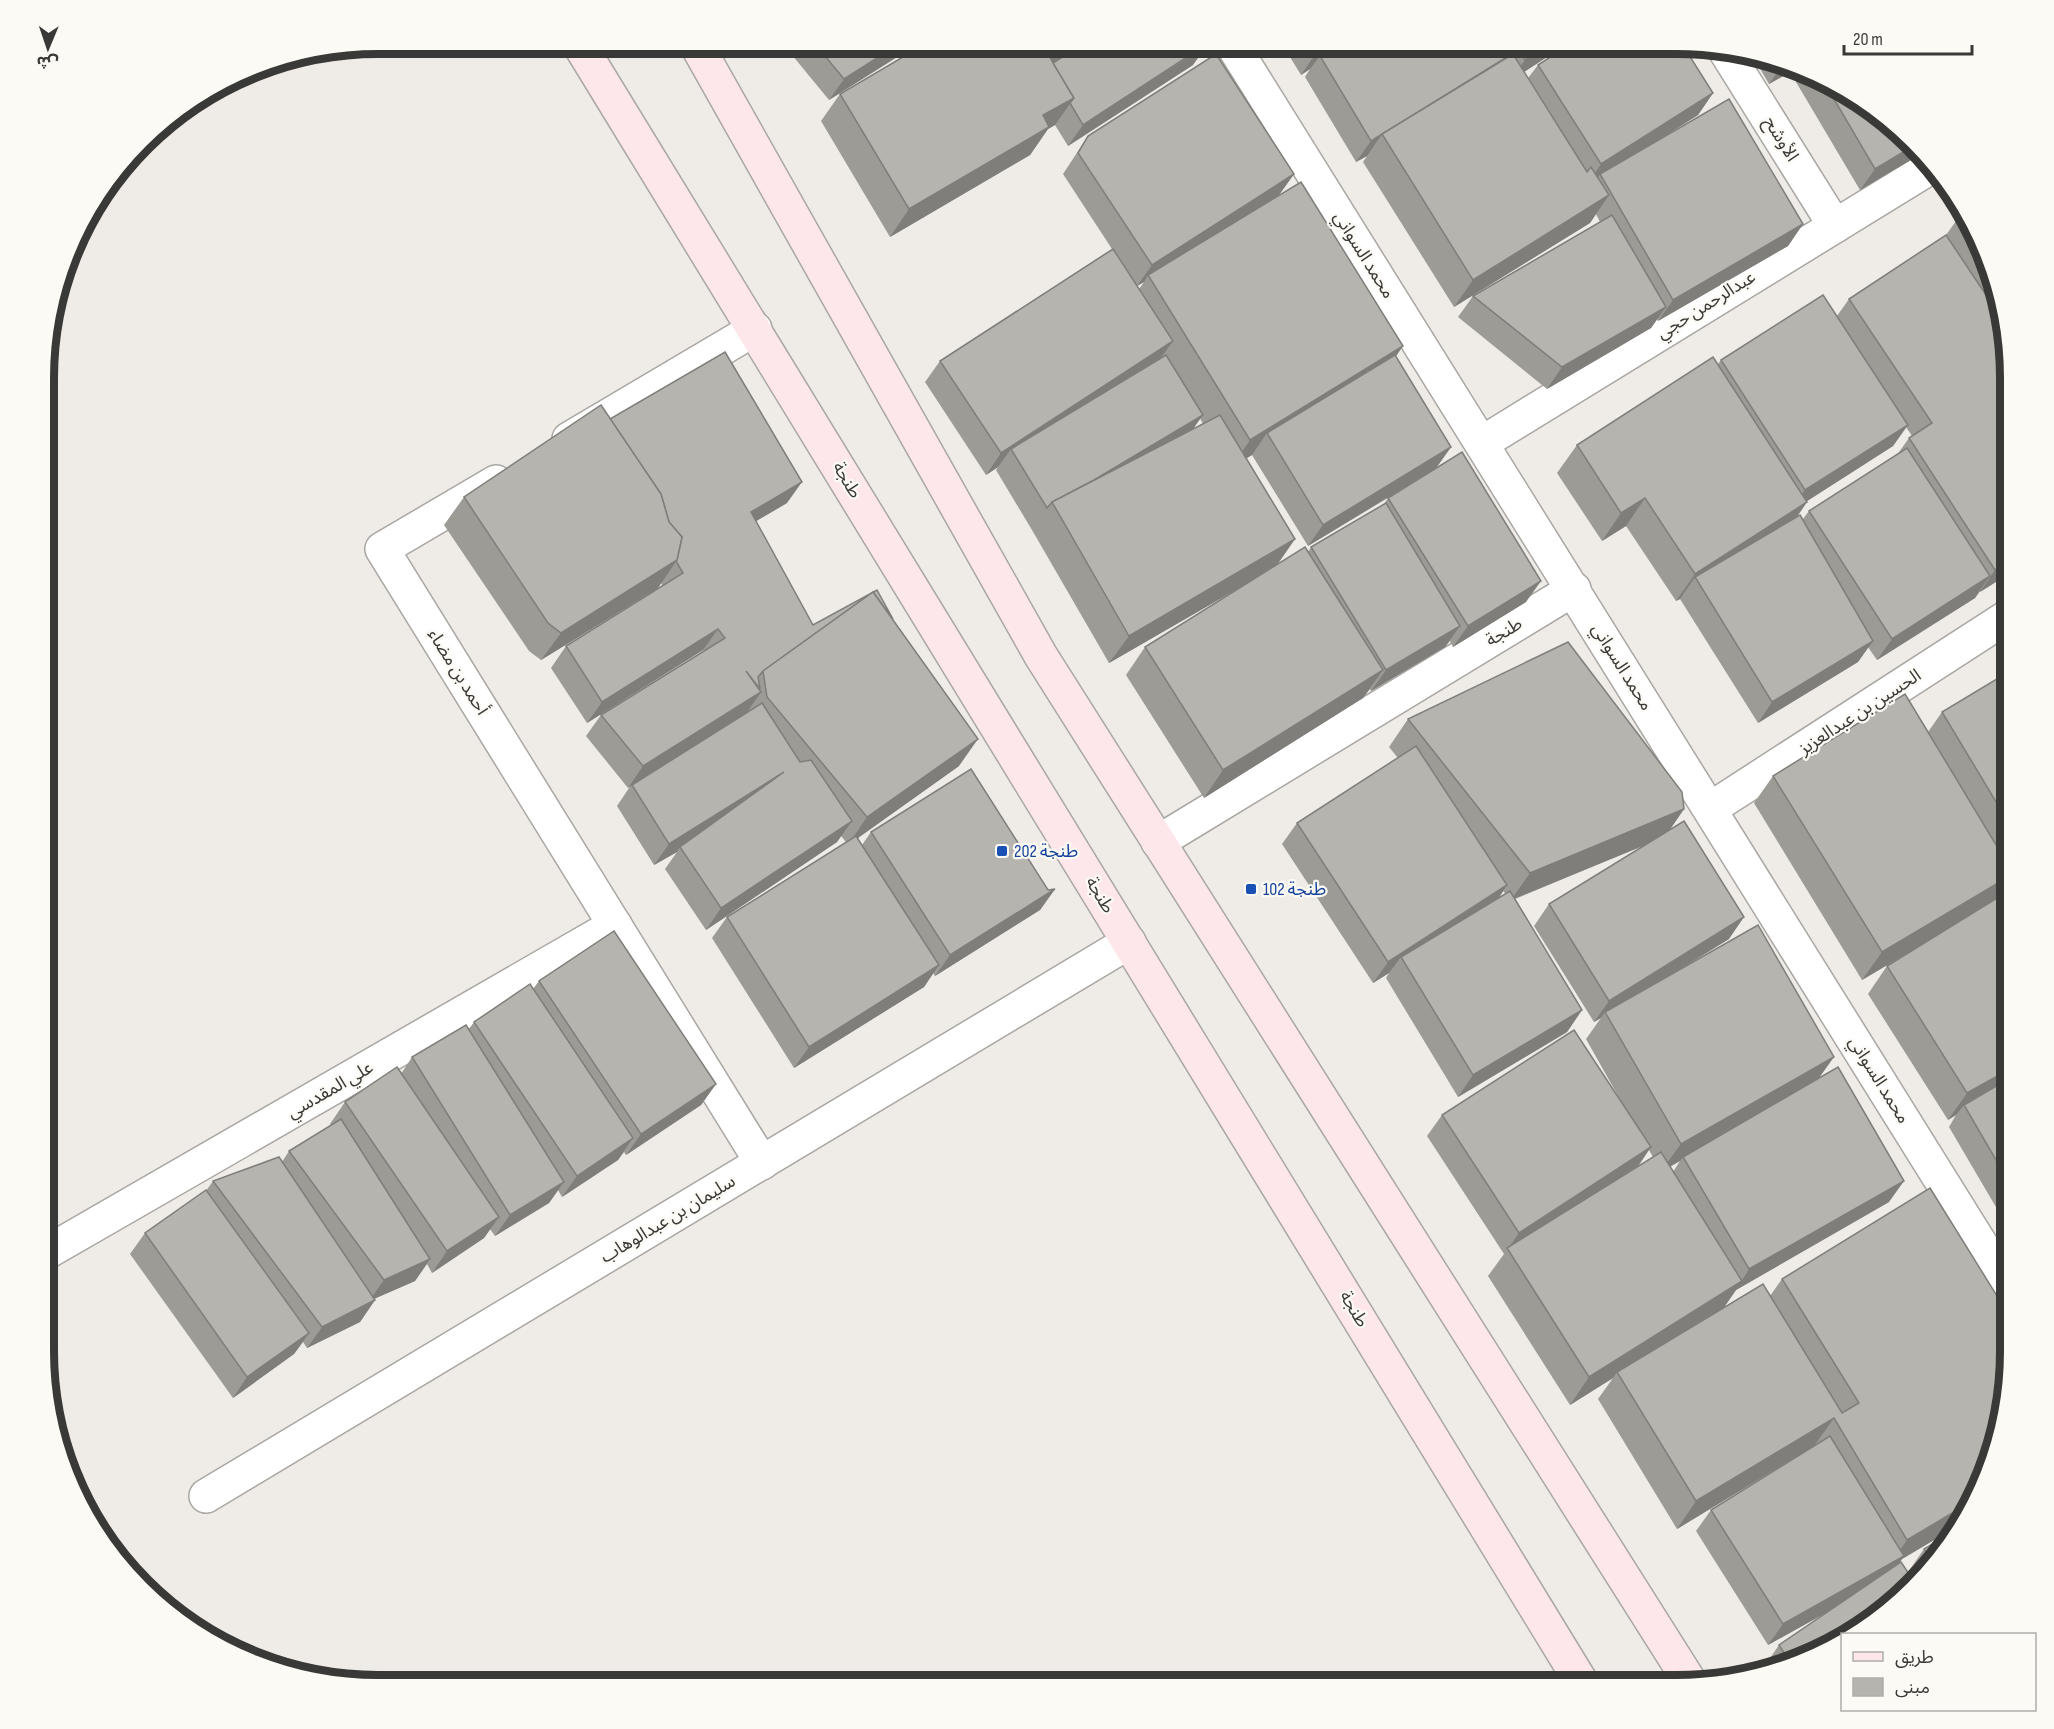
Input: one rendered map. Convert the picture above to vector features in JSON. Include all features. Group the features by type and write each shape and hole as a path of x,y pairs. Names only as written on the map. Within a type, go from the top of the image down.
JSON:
{"street":[{"name":"طنجة","path":"585,54 1577,1675"},
{"path":"702,54 1041,656 1685,1675"},
{"name":"محمد السواني","path":"1238,54 2000,1275"},
{"name":"الأوشح","path":"1730,59 1835,226"},
{"name":"عبدالرحمن حجي","path":"1482,443 1925,171"},
{"name":"أحمد بن مضاء","path":"755,329 382,549 762,1162"},
{"name":"طنجة","path":"1158,842 1574,589"},
{"name":"الحسين بن عبدالعزيز","path":"1710,809 2000,621"},
{"name":"علي المقدسي","path":"54,1249 615,925"},
{"name":"سليمان بن عبدالوهاب","path":"206,1496 1129,942"}],"building":[{"path":"823,54 883,54 844,79"},
{"path":"908,54 1048,54 1074,98 1043,115 1049,127 909,209 840,94"},
{"path":"1067,54 1192,54 1083,125 1070,103 1074,98 1053,63"},
{"path":"1216,54 1294,174 1152,265 1078,153 1088,136"},
{"path":"1323,54 1505,54 1507,57 1371,141 1320,56"},
{"path":"1513,54 1587,172 1591,167 1609,195 1473,280 1382,134"},
{"path":"1521,54 1534,54 1525,60"},
{"path":"1555,54 1689,55 1713,93 1601,164 1538,65"},
{"path":"1830,93 1873,121 1906,150 1875,169"},
{"path":"1729,99 1803,224 1673,300 1600,174"},
{"path":"1301,182 1403,346 1250,440 1148,275"},
{"path":"1612,215 1666,307 1562,367 1473,296"},
{"path":"1959,219 1969,241 1956,221"},
{"path":"1946,235 1991,303 1997,336 2000,378 2000,567 1995,570 1909,438 1932,423 1849,299"},
{"path":"1113,249 1173,341 1001,453 940,361"},
{"path":"1823,295 1908,425 1805,490 1721,360"},
{"path":"725,352 802,482 751,512 813,625 872,593 763,671 758,677 760,689 746,671 761,692 643,766 601,715 725,638 718,629 602,702 566,646 683,573 676,561 682,537 669,522 661,494 610,419"},
{"path":"1166,355 1203,415 1094,480 1052,502 1047,508 1011,449"},
{"path":"1395,355 1451,447 1323,525 1267,433"},
{"path":"1713,357 1807,502 1695,574 1645,498 1621,513 1577,445"},
{"path":"601,405 661,494 669,522 682,537 677,560 561,633 548,623 464,497"},
{"path":"1220,415 1295,539 1129,636 1052,502"},
{"path":"1907,448 1990,576 1892,639 1809,511"},
{"path":"1462,452 1541,581 1468,626 1388,498"},
{"path":"1386,503 1460,626 1386,670 1311,547"},
{"path":"1800,515 1873,641 1772,702 1695,577"},
{"path":"1305,547 1383,670 1223,770 1145,647"},
{"path":"877,590 893,619 873,592"},
{"path":"873,592 978,739 867,817 767,697 763,671"},
{"path":"1568,642 1682,792 1684,809 1530,873 1408,719"},
{"path":"2000,677 2000,808 1942,712"},
{"path":"1905,694 2000,851 2000,882 1882,952 1773,776"},
{"path":"762,703 800,762 811,760 852,821 721,908 680,847 784,772 669,844 632,785"},
{"path":"1416,746 1507,885 1388,962 1297,823"},
{"path":"971,769 1048,890 1055,889 950,955 871,832"},
{"path":"1684,821 1744,917 1609,1001 1549,904"},
{"path":"856,836 939,965 809,1047 727,917"},
{"path":"1510,891 1582,1010 1473,1075 1401,957"},
{"path":"2000,896 2000,1075 1967,1093 1887,966"},
{"path":"1758,925 1834,1057 1681,1144 1605,1012"},
{"path":"614,931 716,1084 641,1134 539,981"},
{"path":"530,984 633,1138 577,1176 474,1022"},
{"path":"466,1025 564,1182 510,1215 412,1057"},
{"path":"1574,1030 1651,1147 1519,1233 1442,1115"},
{"path":"397,1067 499,1217 447,1251 345,1102"},
{"path":"1838,1067 1904,1181 1749,1269 1683,1157"},
{"path":"2000,1084 2000,1167 1964,1105"},
{"path":"341,1119 430,1259 384,1280 289,1151"},
{"path":"1661,1152 1742,1281 1589,1377 1507,1248"},
{"path":"279,1157 375,1300 322,1327 213,1181"},
{"path":"1930,1188 2000,1301 1999,1372 1994,1414 1983,1455 1959,1509 1907,1540 1834,1418 1696,1501 1617,1372 1763,1284 1842,1413 1859,1403 1782,1279"},
{"path":"206,1190 309,1333 247,1377 145,1233"},
{"path":"1830,1436 1904,1556 1783,1624 1711,1510"},
{"path":"1938,1541 1928,1555 1924,1549"},
{"path":"1901,1562 1910,1575 1890,1595 1838,1632 1786,1656 1779,1645"}],"place":[{"name":"طنجة 202","path":"1002,851"},
{"name":"طنجة 102","path":"1251,889"}]}
